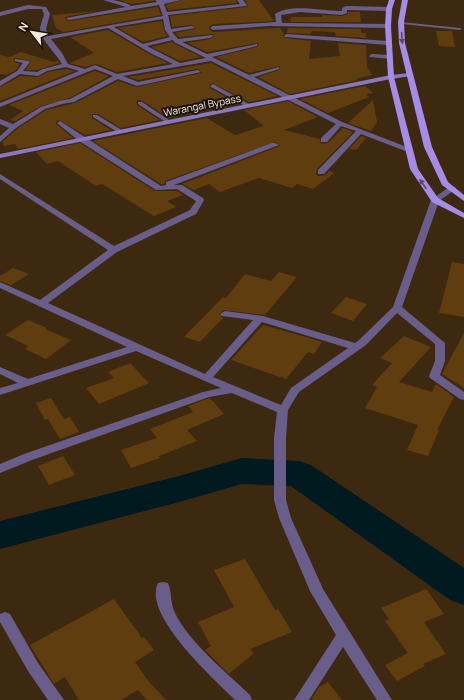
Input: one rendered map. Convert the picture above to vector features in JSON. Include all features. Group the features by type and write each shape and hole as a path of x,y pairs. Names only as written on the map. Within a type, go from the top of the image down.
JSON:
{"main road":[{"path":"392,0 389,10 388,26 391,77 414,169 435,200 464,216"},
{"path":"405,0 402,8 401,35 409,75 428,147 445,183 464,199"},
{"name":"Warangal Bypass","path":"0,156 391,77 409,75"}],"street":[{"path":"106,0 124,4 131,8"},
{"path":"68,18 131,8 160,1 178,0"},
{"path":"46,38 166,15 244,6 240,0"},
{"path":"160,1 166,15 169,32 175,39 209,58 340,123 408,149"},
{"path":"0,14 35,6 44,8 47,14 43,28 46,38 60,54 66,65"},
{"path":"280,24 278,14 285,11 325,11 342,14 345,12 344,9 346,8 389,10"},
{"path":"82,16 107,27 154,53 180,65"},
{"path":"213,28 280,24 388,26"},
{"path":"169,32 192,28"},
{"path":"142,46 175,39 210,36"},
{"path":"287,36 388,43"},
{"path":"0,140 14,127 43,108 72,100 120,75 180,65 255,45"},
{"path":"372,56 390,57"},
{"path":"0,84 19,72 27,62 17,60"},
{"path":"19,72 38,74 45,70 66,65 86,71"},
{"path":"0,105 95,67 137,84 198,72"},
{"path":"248,77 277,68"},
{"path":"213,86 249,106"},
{"path":"140,102 169,122"},
{"path":"95,116 120,132"},
{"path":"0,121 14,127"},
{"path":"41,304 114,250 193,212 200,200 179,186 159,188 82,139 60,123"},
{"path":"324,140 340,123"},
{"path":"321,172 360,131"},
{"path":"159,188 276,145"},
{"path":"0,176 114,250"},
{"path":"385,700 343,635 317,591 294,543 280,500 280,438 282,410 294,390 356,347 397,308 435,200 452,189"},
{"path":"0,285 135,348 282,410"},
{"path":"397,308 440,343 440,361 434,376 464,397"},
{"path":"225,314 260,318 356,347"},
{"path":"206,379 260,318"},
{"path":"0,392 135,348"},
{"path":"0,370 28,383"},
{"path":"0,469 28,457 207,394 232,390"},
{"path":"163,587 165,606 172,621 195,650 245,700"},
{"path":"5,618 33,667 57,700"},
{"path":"301,700 343,635"}],"lane":[{"path":"402,23 433,28 460,29"}],"building":[{"path":"120,0 154,0 154,1 131,4"},
{"path":"182,0 236,0 237,3 168,10 166,5"},
{"path":"245,0 259,0 274,21 213,24 209,27 209,29 213,32 280,28 285,38 311,41 309,59 340,56 338,43 366,45 367,67 372,75 356,79 358,80 290,94 258,77 279,70 280,66 249,73 216,57 257,47 258,43 207,52 187,43 210,39 214,36 213,34 179,37 175,33 196,28 192,25 172,27 170,16 246,7 248,5"},
{"path":"158,7 161,15 63,32 56,28 52,15 98,11 65,17 65,19 69,21"},
{"path":"348,12 360,12 361,22 290,22 291,17 322,17 322,15 342,16 348,14"},
{"path":"162,21 164,30 168,36 143,42 118,28"},
{"path":"288,28 361,29 361,33 366,33 366,38 336,36 335,32 312,31 311,34 287,33"},
{"path":"108,30 168,63 117,72 96,64 85,67 69,63 94,53 70,37"},
{"path":"436,31 452,31 455,47 439,46"},
{"path":"172,42 201,57 180,61 151,47"},
{"path":"21,52 54,62 58,61 60,63 37,70 26,70 31,61 15,58 14,62 20,64 16,70 7,75 0,74 0,55 9,57"},
{"path":"211,63 278,96 249,102 212,83 209,86 210,88 239,104 169,118 143,101 138,100 136,102 137,105 160,120 121,128 98,114 93,114 92,118 111,130 85,135 59,120 56,124 73,138 18,149 15,144 4,146 2,142 17,129 46,110 75,103 118,81 137,87 202,72 198,69 138,80 128,77"},
{"path":"66,69 75,71 0,101 0,87 20,76 38,77 48,72"},
{"path":"95,71 109,76 70,98 41,106 15,121 10,120 23,111 9,105"},
{"path":"365,86 373,93 366,94 369,97 328,113 300,99"},
{"path":"373,100 377,122 371,131 348,123"},
{"path":"288,101 318,117 284,130 320,139 321,144 328,143 343,128 353,132 317,169 316,174 318,176 324,176 329,171 334,173 313,189 297,184 292,188 259,178 220,192 209,184 194,190 182,184 280,146 275,142 165,181 164,184 161,184 93,141 207,118 235,135 264,126 244,110"},
{"path":"361,136 366,138 356,150 349,149"},
{"path":"80,143 155,191 177,191 183,195 167,201 176,207 154,216 102,184 96,186 58,161 47,164 36,152"},
{"path":"452,262 464,264 464,317 439,313"},
{"path":"13,268 29,274 11,285 0,281 0,276"},
{"path":"279,272 297,277 265,315 224,310 219,314 223,318 200,342 184,337 223,297 226,298 245,274 271,281"},
{"path":"346,297 367,304 353,321 331,313"},
{"path":"28,320 71,340 46,359 25,349 28,346 5,335"},
{"path":"263,325 322,342 314,354 308,352 286,379 231,360"},
{"path":"464,333 464,388 442,374"},
{"path":"404,336 431,347 399,382 432,392 436,384 454,397 437,430 439,430 428,456 407,450 418,425 365,408 377,387 372,385 392,363 380,358"},
{"path":"130,363 149,383 99,404 86,388 114,378 108,372"},
{"path":"51,398 64,419 70,417 79,432 60,439 48,419 45,420 36,403"},
{"path":"210,398 224,414 187,430 197,441 159,456 160,458 131,468 121,450 157,438 150,429 193,412 188,406"},
{"path":"63,456 75,475 49,485 38,466"},
{"path":"245,559 275,610 278,609 292,632 250,649 254,653 229,674 205,650 211,646 198,622 234,607 214,570"},
{"path":"426,589 444,614 424,622 446,654 423,664 425,666 397,681 385,665 408,653 385,621 389,619 381,608"},
{"path":"114,599 142,638 144,637 154,650 135,662 149,682 166,700 147,700 138,690 121,700 79,700 65,677 54,684 30,645"},
{"path":"328,682 342,700 311,700 319,687"}],"waterway":[{"path":"0,535 179,489 242,471 299,474 464,589"}]}
